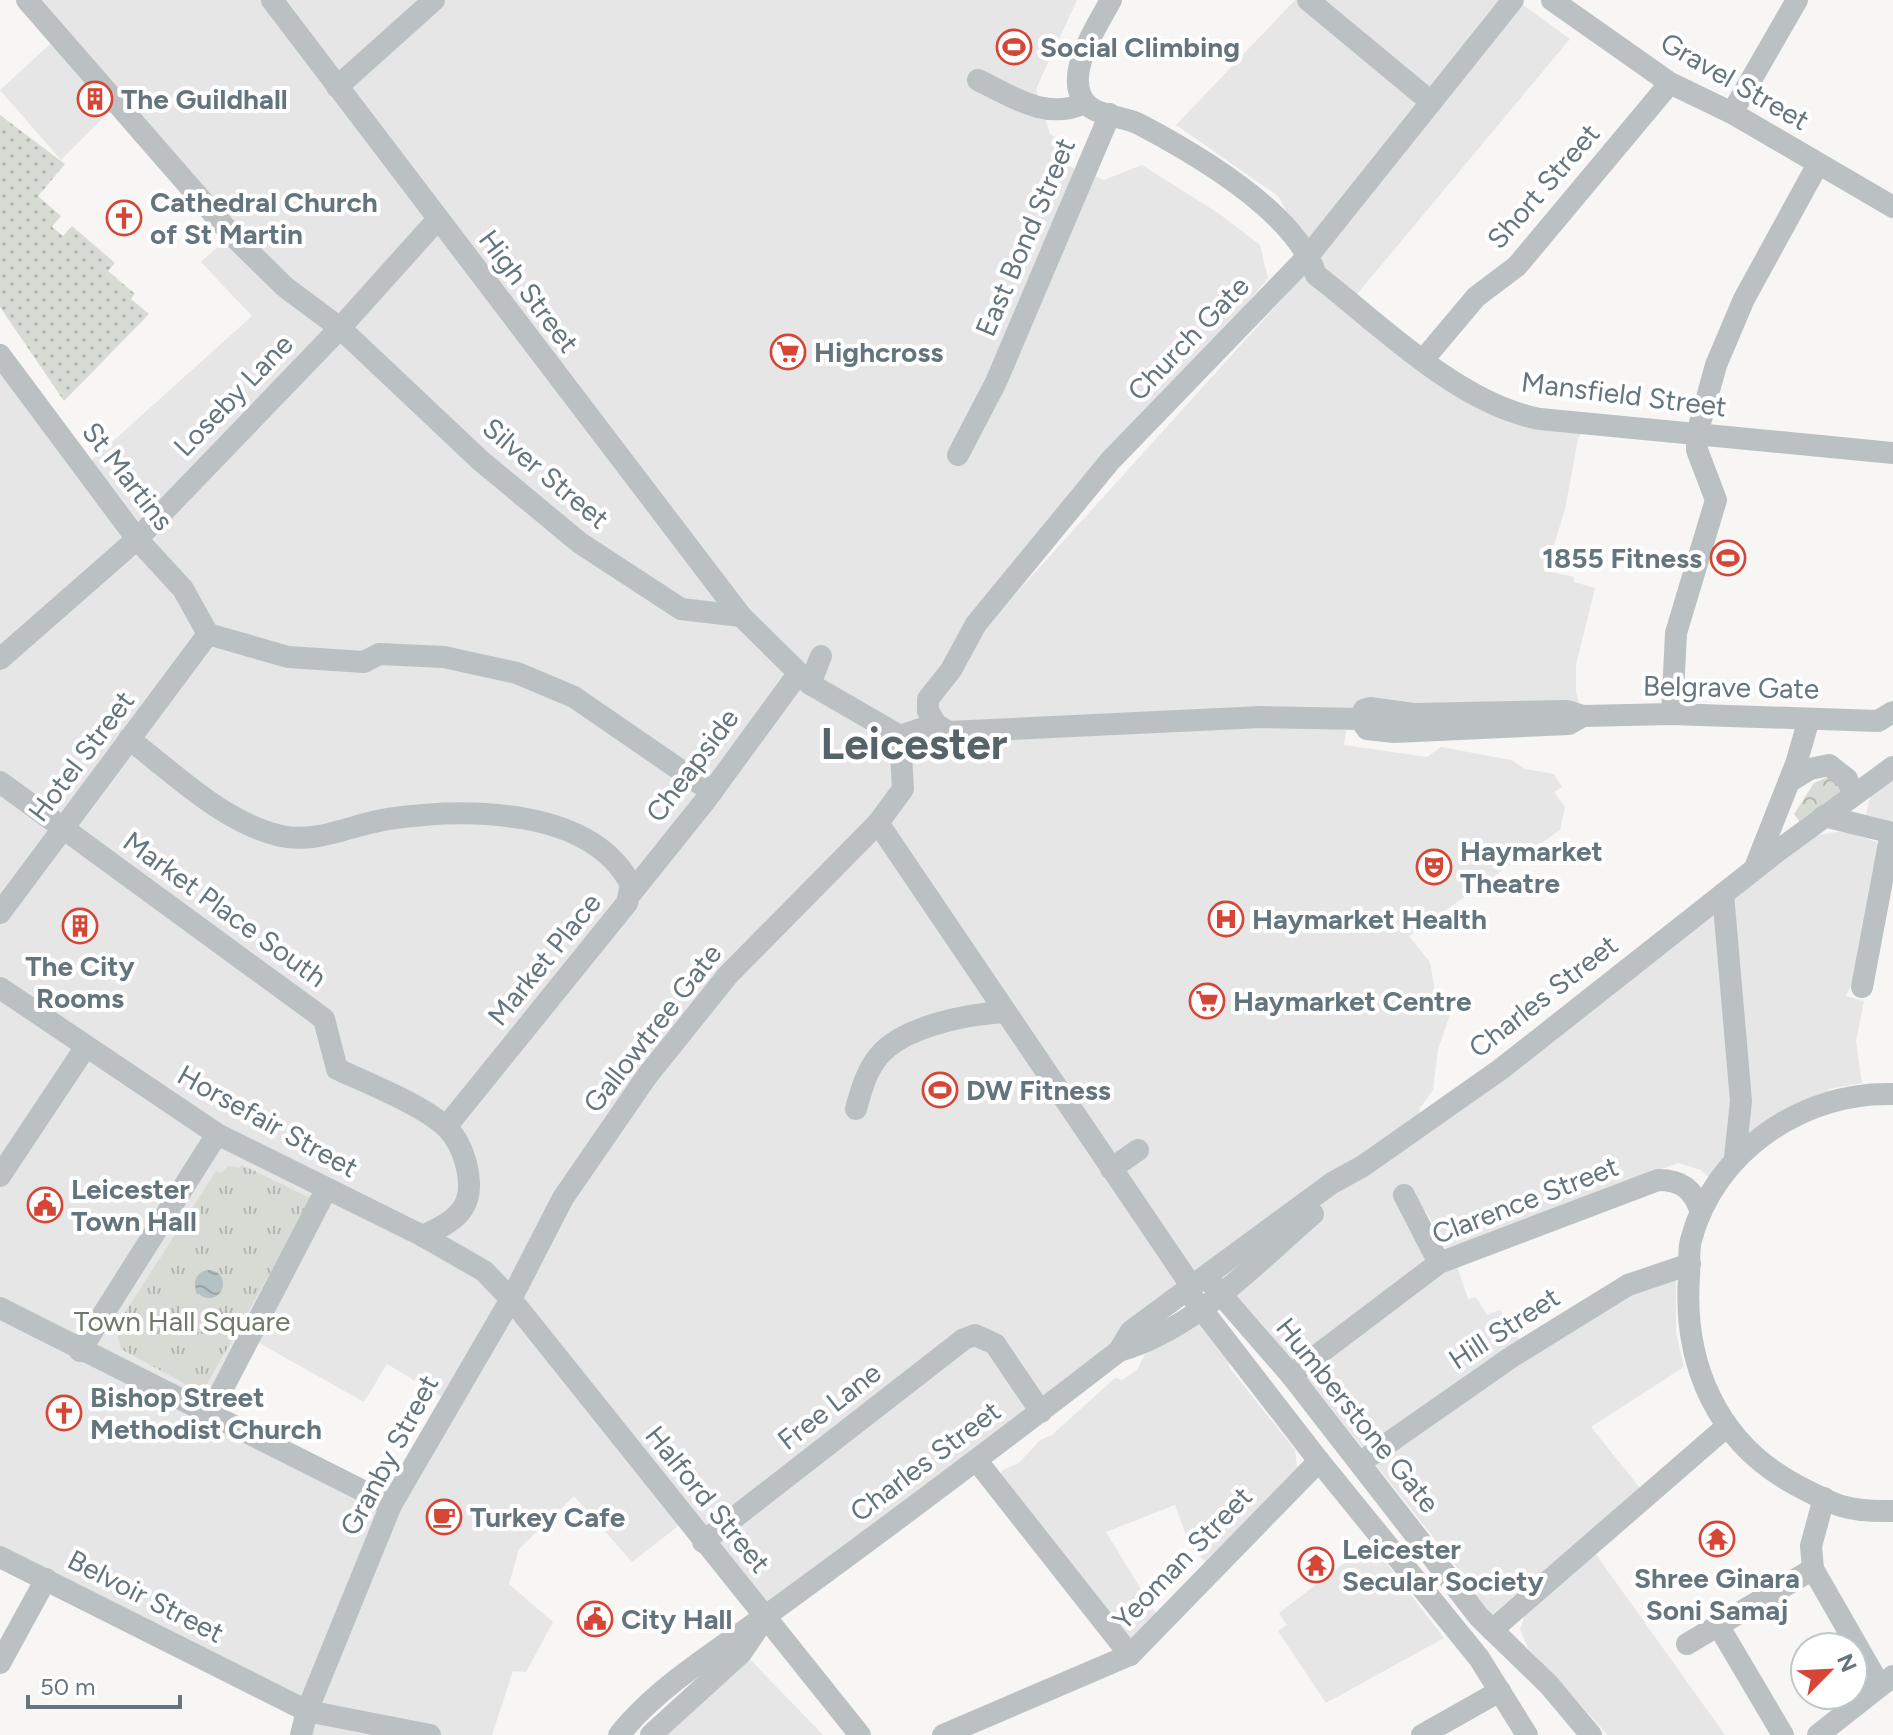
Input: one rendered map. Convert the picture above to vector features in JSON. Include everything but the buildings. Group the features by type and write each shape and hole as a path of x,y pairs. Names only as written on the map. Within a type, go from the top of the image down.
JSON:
{"street":[{"name":"Silver Street","path":"27,0 231,234 285,287 340,328 508,490 580,543 681,609 741,616"},
{"name":"High Street","path":"272,0 741,616 804,679 900,736"},
{"path":"337,87 434,0"},
{"path":"978,80 1046,111 1064,111 1085,103 1078,88 1080,66 1111,0"},
{"path":"1308,0 1431,102"},
{"name":"Church Gate","path":"936,724 928,711 928,699 952,668 976,624 1110,461 1309,255 1513,0"},
{"name":"Gravel Street","path":"1552,0 1670,83 1732,113 1893,207"},
{"path":"1732,113 1797,0"},
{"name":"Short Street","path":"1423,360 1476,297 1517,266 1670,83"},
{"name":"Mansfield Street","path":"1085,103 1137,124 1216,171 1276,218 1309,255 1316,275 1423,360 1473,392 1519,415 1893,453"},
{"name":"East Bond Street","path":"958,455 996,382 1110,114"},
{"path":"1672,714 1676,633 1716,500 1697,450 1697,434 1716,365 1744,299 1818,164"},
{"name":"Loseby Lane","path":"0,659 137,539 340,328 438,219"},
{"name":"St Martins","path":"0,355 137,539 183,589 208,634"},
{"path":"208,634 288,657 327,661 364,662 379,654 444,648 574,697 705,801"},
{"name":"Hotel Street","path":"0,913 208,634"},
{"name":"Cheapside","path":"632,892 821,656"},
{"name":"Belgrave Gate","path":"936,724 948,732 1261,717 1360,719 1367,729 1394,732 1569,724 1583,716 1672,714 1888,722"},
{"name":"Charles Street","path":"1754,869 1789,782 1809,719"},
{"path":"936,724 900,736 903,789 878,823 1111,1169 1210,1301 1319,1461 1479,1658 1527,1735"},
{"name":"Market Place","path":"129,739 229,814 282,836 307,839 387,819 450,815 531,818 550,823 589,844 622,871 632,892 618,915 446,1127"},
{"path":"1789,782 1810,769 1829,765 1847,779 1853,794"},
{"name":"Charles Street","path":"1119,1351 1142,1345 1210,1301 1363,1166 1501,1069 1754,869 1893,767"},
{"name":"Market Place South","path":"0,782 324,1019 337,1069 381,1089 446,1127"},
{"path":"1824,816 1892,833 1862,987"},
{"name":"Gallowtree Gate","path":"511,1299 563,1198 647,1076 728,975 878,823"},
{"path":"1723,894 1741,1101 1735,1158"},
{"name":"Horsefair Street","path":"0,988 217,1134 423,1236 484,1271 511,1299"},
{"path":"856,1109 864,1081 879,1055 919,1030 967,1014 1005,1012"},
{"path":"0,1176 85,1048"},
{"path":"1893,1094 1862,1096 1797,1115 1735,1158 1701,1212 1690,1243 1687,1314 1696,1367 1726,1427 1770,1469 1847,1511 1893,1511"},
{"path":"423,1236 457,1215 468,1194 464,1160 446,1127"},
{"path":"80,1351 217,1134"},
{"path":"1111,1169 1138,1150"},
{"name":"Charles Street","path":"619,1735 634,1716 977,1461 1119,1351 1131,1331 1332,1183 1363,1166"},
{"name":"Clarence Street","path":"1291,1375 1439,1263 1658,1180 1673,1180 1687,1186 1701,1212"},
{"path":"209,1415 326,1190"},
{"path":"1404,1195 1439,1263"},
{"name":"Hill Street","path":"1361,1462 1513,1356 1628,1285 1690,1264"},
{"name":"Granby Street","path":"301,1735 307,1711 391,1505 511,1299"},
{"name":"Halford Street","path":"511,1299 860,1735"},
{"name":"Humberstone Gate","path":"1210,1301 1291,1375 1492,1630 1549,1685 1591,1735"},
{"path":"0,1308 80,1351 391,1505"},
{"name":"Free Lane","path":"703,1542 964,1339 975,1335 995,1344 1041,1412"},
{"path":"1492,1630 1726,1427"},
{"path":"977,1461 1130,1655"},
{"name":"Yeoman Street","path":"943,1735 1130,1655 1319,1461"},
{"path":"1818,1735 1886,1681 1813,1569 1811,1546 1824,1498"},
{"name":"Belvoir Street","path":"0,1557 307,1711 430,1735"},
{"path":"1687,1644 1813,1569"},
{"path":"0,1663 46,1579"},
{"name":"Charles Street","path":"651,1735 741,1653 766,1617"},
{"path":"1718,1625 1783,1735"},
{"path":"1422,1735 1500,1691"}],"shaded area":[{"path":"27,0 1077,0 1036,89 1050,134 1069,144 1073,155 1068,166 1104,180 1142,165 1221,215 1260,245 1268,278 983,630 1315,263 1278,196 1176,125 1295,0 1516,0 1570,39 1353,299 1473,392 1586,424 1578,439 1565,509 1546,571 1574,577 1574,582 1595,588 1576,665 1576,692 1583,716 1348,716 1344,745 1427,757 1441,747 1511,760 1525,769 1554,774 1562,787 1554,792 1565,807 1560,830 1409,936 1430,962 1435,991 1457,995 1438,1049 1433,1090 1420,1108 1417,1126 1475,1101 1719,912 1788,852 1818,835 1843,831 1877,842 1880,850 1854,978 1846,996 1864,1001 1856,1041 1862,1083 1829,1089 1825,1098 1710,1179 1701,1170 1678,1163 1446,1248 1426,1211 1416,1217 1439,1262 1454,1257 1468,1299 1476,1297 1487,1315 1500,1310 1526,1349 1628,1285 1676,1277 1676,1333 1684,1367 1591,1427 1641,1489 1490,1616 1474,1598 1478,1594 1310,1381 1291,1375 1205,1276 766,1617 686,1520 632,1562 574,1496 519,1549 509,1584 553,1622 526,1672 513,1671 492,1735 301,1735 307,1711 0,1557 0,355 83,468 252,316 201,262 232,234 114,107 61,160 0,90 59,36","holes":["250,1338 364,1402 387,1364 447,1400 391,1504 207,1417"]},
{"path":"1893,778 1893,822 1866,815 1870,797"},
{"path":"1194,1323 1202,1325 1229,1356 1229,1367 1295,1450 1297,1467 1208,1564 1190,1547 1175,1505 1106,1532 1158,1617 1129,1642 999,1476 1003,1470 1019,1463 1040,1440 1052,1435 1115,1378 1122,1380 1137,1370 1148,1348"},
{"path":"1371,1543 1444,1638 1326,1703 1278,1631 1287,1625 1279,1613"},
{"path":"1595,1553 1725,1735 1608,1735 1528,1648 1520,1629 1526,1612"},
{"path":"744,1653 823,1735 667,1735"}],"green space":[{"path":"0,115 65,164 38,196 61,216 52,227 63,236 72,226 115,263 108,271 135,294 131,299 149,314 64,401 0,307"},
{"path":"1841,771 1853,794 1806,830 1794,814 1814,783"},
{"name":"Town Hall Square","path":"242,1165 312,1199 202,1393 121,1349 115,1328 216,1171 221,1173 228,1166 239,1168"}],"water":[{"path":"209,1270 219,1274 223,1284 219,1294 209,1298 199,1294 195,1284 199,1274"}],"place":[{"name":"Social Climbing","path":"1014,47"},
{"name":"The Guildhall","path":"95,99"},
{"name":"Cathedral Church of St Martin","path":"124,218"},
{"name":"Highcross","path":"788,352"},
{"name":"1855 Fitness","path":"1728,558"},
{"name":"Haymarket Theatre","path":"1434,867"},
{"name":"Haymarket Health","path":"1226,919"},
{"name":"The City Rooms","path":"80,926"},
{"name":"Haymarket Centre","path":"1207,1001"},
{"name":"DW Fitness","path":"940,1090"},
{"name":"Leicester Town Hall","path":"45,1205"},
{"name":"Bishop Street Methodist Church","path":"64,1413"},
{"name":"Turkey Cafe","path":"444,1517"},
{"name":"Shree Ginara Soni Samaj","path":"1717,1539"},
{"name":"Leicester Secular Society","path":"1316,1565"},
{"name":"City Hall","path":"595,1619"}],"district":[{"name":"Leicester","path":"914,743"}]}
